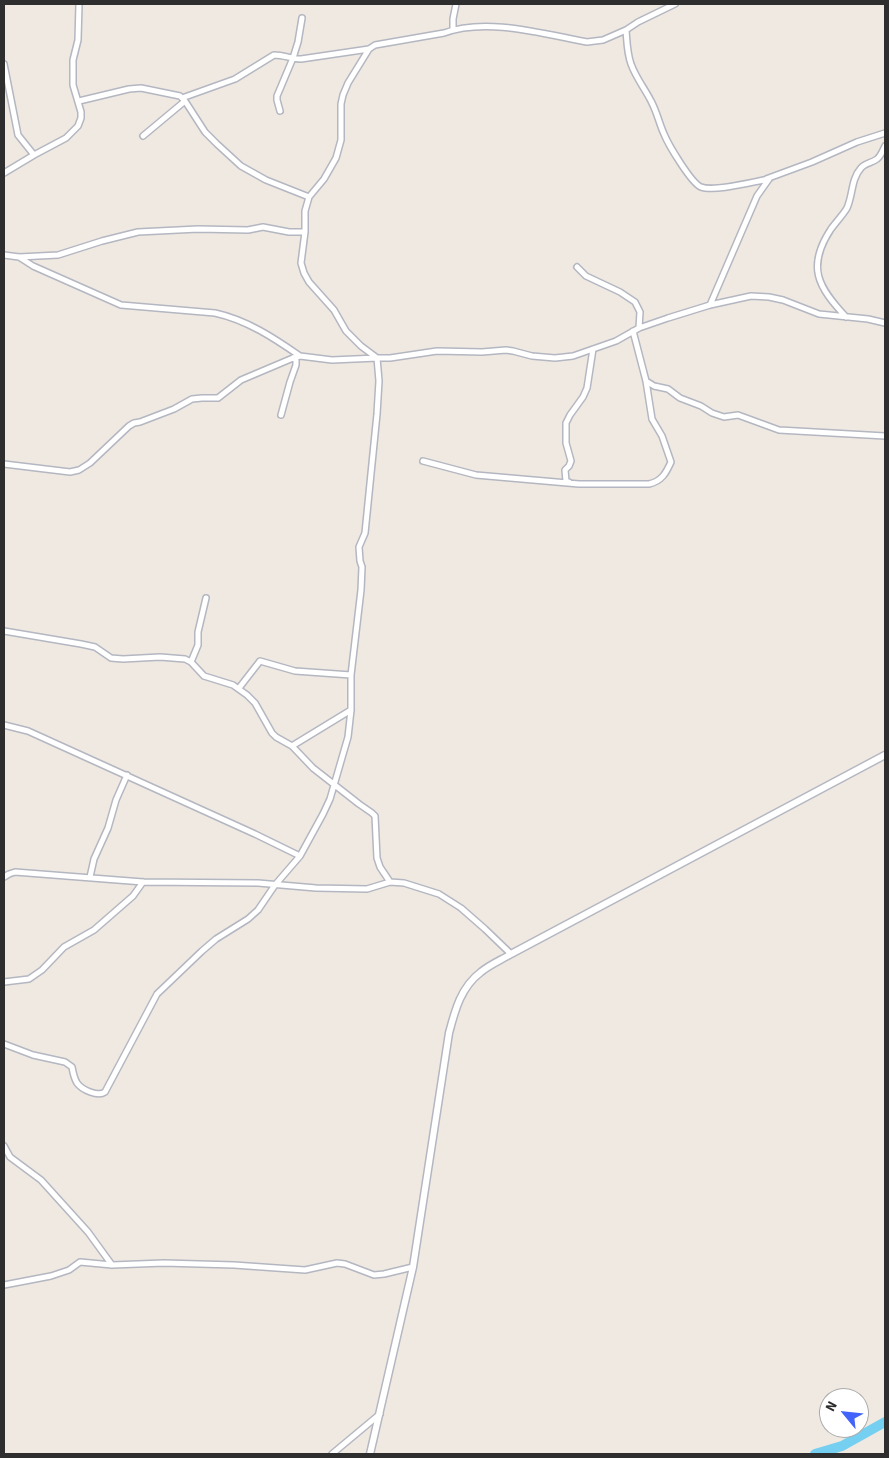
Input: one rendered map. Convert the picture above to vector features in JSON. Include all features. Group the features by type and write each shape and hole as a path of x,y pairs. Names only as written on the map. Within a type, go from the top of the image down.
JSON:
{"street":[{"path":"4,172 66,138 78,126 81,118 79,101 73,85 73,60 78,40 79,4"},
{"path":"453,29 456,4"},
{"path":"143,136 184,99 235,79 271,56 282,54 301,59 369,49 375,46 444,33 453,29 482,26 529,31 587,42 603,40 674,4"},
{"path":"280,111 277,96 293,58 302,18"},
{"path":"626,30 627,49 634,71 658,116 664,134 696,184 706,189 716,189 769,179"},
{"path":"4,1044 33,1055 65,1062 72,1067 78,1085 97,1094 105,1092 160,991 216,939 248,919 258,910 275,885 300,856 324,814 330,799 348,738 351,710 351,675 361,590 362,567 359,547 365,533 379,381 377,358 346,331 334,310 309,282 301,263 305,232 305,211 309,197 324,179 336,158 341,140 341,104 343,96 348,83 369,49"},
{"path":"4,64 18,136 34,155"},
{"path":"79,101 128,89 141,88 180,96 216,144 241,166 266,180 309,197"},
{"path":"710,305 757,196 769,179 766,179 885,132"},
{"path":"847,317 825,293 817,269 818,258 831,230 846,210 851,199 857,173 861,167 878,159 885,146"},
{"path":"4,255 19,257 58,255 138,232 198,228 248,230 263,228 305,232"},
{"path":"19,257 33,266 121,304 225,315 265,332 300,356"},
{"path":"577,267 586,276 620,292 635,302 640,312 639,328"},
{"path":"4,464 70,472 79,470 90,463 129,426 174,409 192,399 218,398 241,380 300,356 332,360 390,358 437,351 482,352 506,350 532,356 555,358 573,356 616,342 639,328 710,305 751,296 783,300 819,314 868,319 885,323"},
{"path":"423,461 476,475 579,484 649,484 661,480 671,462 662,436 652,419 646,381 633,331"},
{"path":"570,483 566,481 565,470 571,461 566,443 565,428 570,415 587,388 592,349"},
{"path":"281,414 296,365 296,360 293,358"},
{"path":"646,381 654,386 668,389 680,398 702,406 712,413 724,417 738,416 779,430 885,436"},
{"path":"191,662 198,645 198,632 206,598"},
{"path":"4,631 82,644 95,648 111,658 180,658 191,662 209,679 225,682 239,688 255,704 276,737 292,746 313,768 375,816 377,858 380,867 390,882"},
{"path":"239,688 260,661 295,671 351,675"},
{"path":"292,746 351,710"},
{"path":"4,724 28,731 127,775 300,856"},
{"path":"370,1454 413,1267 442,1078 455,1009 463,992 481,971 511,954 885,755"},
{"path":"90,877 94,859 108,828 116,800 127,775"},
{"path":"4,877 15,872 143,882 258,883 316,888 367,889 390,882 404,883 439,894 461,908 511,954"},
{"path":"4,982 29,979 42,970 64,947 94,930 133,896 143,882"},
{"path":"4,1146 10,1156 41,1180 88,1232 112,1266"},
{"path":"4,1285 51,1276 68,1270 80,1262 112,1266 164,1263 278,1267 304,1270 337,1263 345,1264 374,1275 413,1267"},
{"path":"332,1454 380,1414"}],"waterway":[{"path":"815,1454 842,1446 885,1422"}]}
